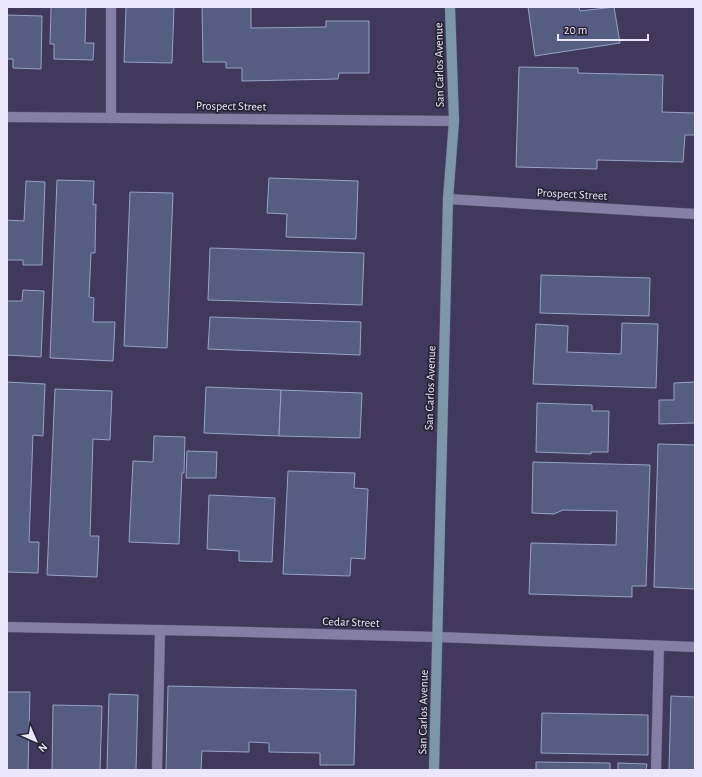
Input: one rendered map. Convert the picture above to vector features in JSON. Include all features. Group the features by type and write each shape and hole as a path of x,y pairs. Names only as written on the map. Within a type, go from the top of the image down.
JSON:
{"main road":[{"name":"San Carlos Avenue","path":"434,770 448,199 454,121 450,7"}],"street":[{"path":"111,7 111,118"},
{"name":"Prospect Street","path":"7,117 454,121"},
{"name":"Prospect Street","path":"448,199 695,214"},
{"name":"Cedar Street","path":"7,627 438,637 695,647"},
{"path":"157,770 160,630"},
{"path":"656,770 659,646"}],"building":[{"path":"51,7 86,7 85,43 94,43 93,60 54,59 54,44 50,44"},
{"path":"126,7 174,7 172,63 124,62"},
{"path":"202,7 251,7 251,28 326,27 326,21 369,21 369,73 339,73 338,79 242,81 242,68 226,68 226,62 203,62"},
{"path":"528,7 579,7 580,11 614,7 620,43 535,56"},
{"path":"7,15 42,16 41,69 13,68 13,59 7,59"},
{"path":"519,67 578,68 578,73 663,75 662,112 695,113 695,135 685,135 683,162 597,160 597,169 516,167"},
{"path":"269,178 358,181 356,239 286,237 287,214 267,213"},
{"path":"57,180 94,181 93,205 96,204 95,253 91,253 89,297 94,298 93,322 115,322 113,361 50,358"},
{"path":"26,181 45,182 42,265 23,265 23,260 7,260 7,220 24,221"},
{"path":"130,192 173,193 167,348 124,346"},
{"path":"210,248 364,253 362,305 208,300"},
{"path":"541,275 650,278 649,316 540,313"},
{"path":"23,290 44,291 41,357 7,355 7,301 22,301"},
{"path":"210,317 361,322 360,355 208,349"},
{"path":"622,323 658,324 656,388 533,384 536,324 568,326 567,352 621,354"},
{"path":"7,382 45,384 43,436 33,435 29,542 39,542 38,573 7,572"},
{"path":"695,382 695,423 659,424 659,400 674,400 674,383"},
{"path":"206,387 281,390 279,436 204,433"},
{"path":"55,389 112,391 110,440 93,439 90,536 99,536 97,577 47,575"},
{"path":"281,390 362,393 360,438 279,436"},
{"path":"537,403 592,405 592,411 609,411 608,452 591,452 591,454 536,452"},
{"path":"154,436 185,437 179,544 129,542 133,461 153,462"},
{"path":"658,444 695,445 695,589 654,587"},
{"path":"187,451 217,452 216,478 186,478"},
{"path":"533,462 650,465 646,586 632,586 632,597 529,594 531,543 616,545 617,511 563,510 554,514 532,513"},
{"path":"288,471 355,473 354,488 368,489 365,559 351,558 350,576 283,574"},
{"path":"209,495 275,498 272,562 239,561 239,551 207,549"},
{"path":"168,686 356,690 354,765 320,765 320,753 269,752 269,743 249,742 249,752 202,751 201,770 166,770"},
{"path":"7,692 30,692 28,770 7,770"},
{"path":"109,694 138,695 136,770 107,770"},
{"path":"671,696 695,697 695,770 669,770"},
{"path":"53,705 102,706 100,770 52,770"},
{"path":"542,713 648,715 648,755 541,753"},
{"path":"536,762 610,763 610,770 536,770"},
{"path":"618,763 647,764 646,770 618,770"}]}
